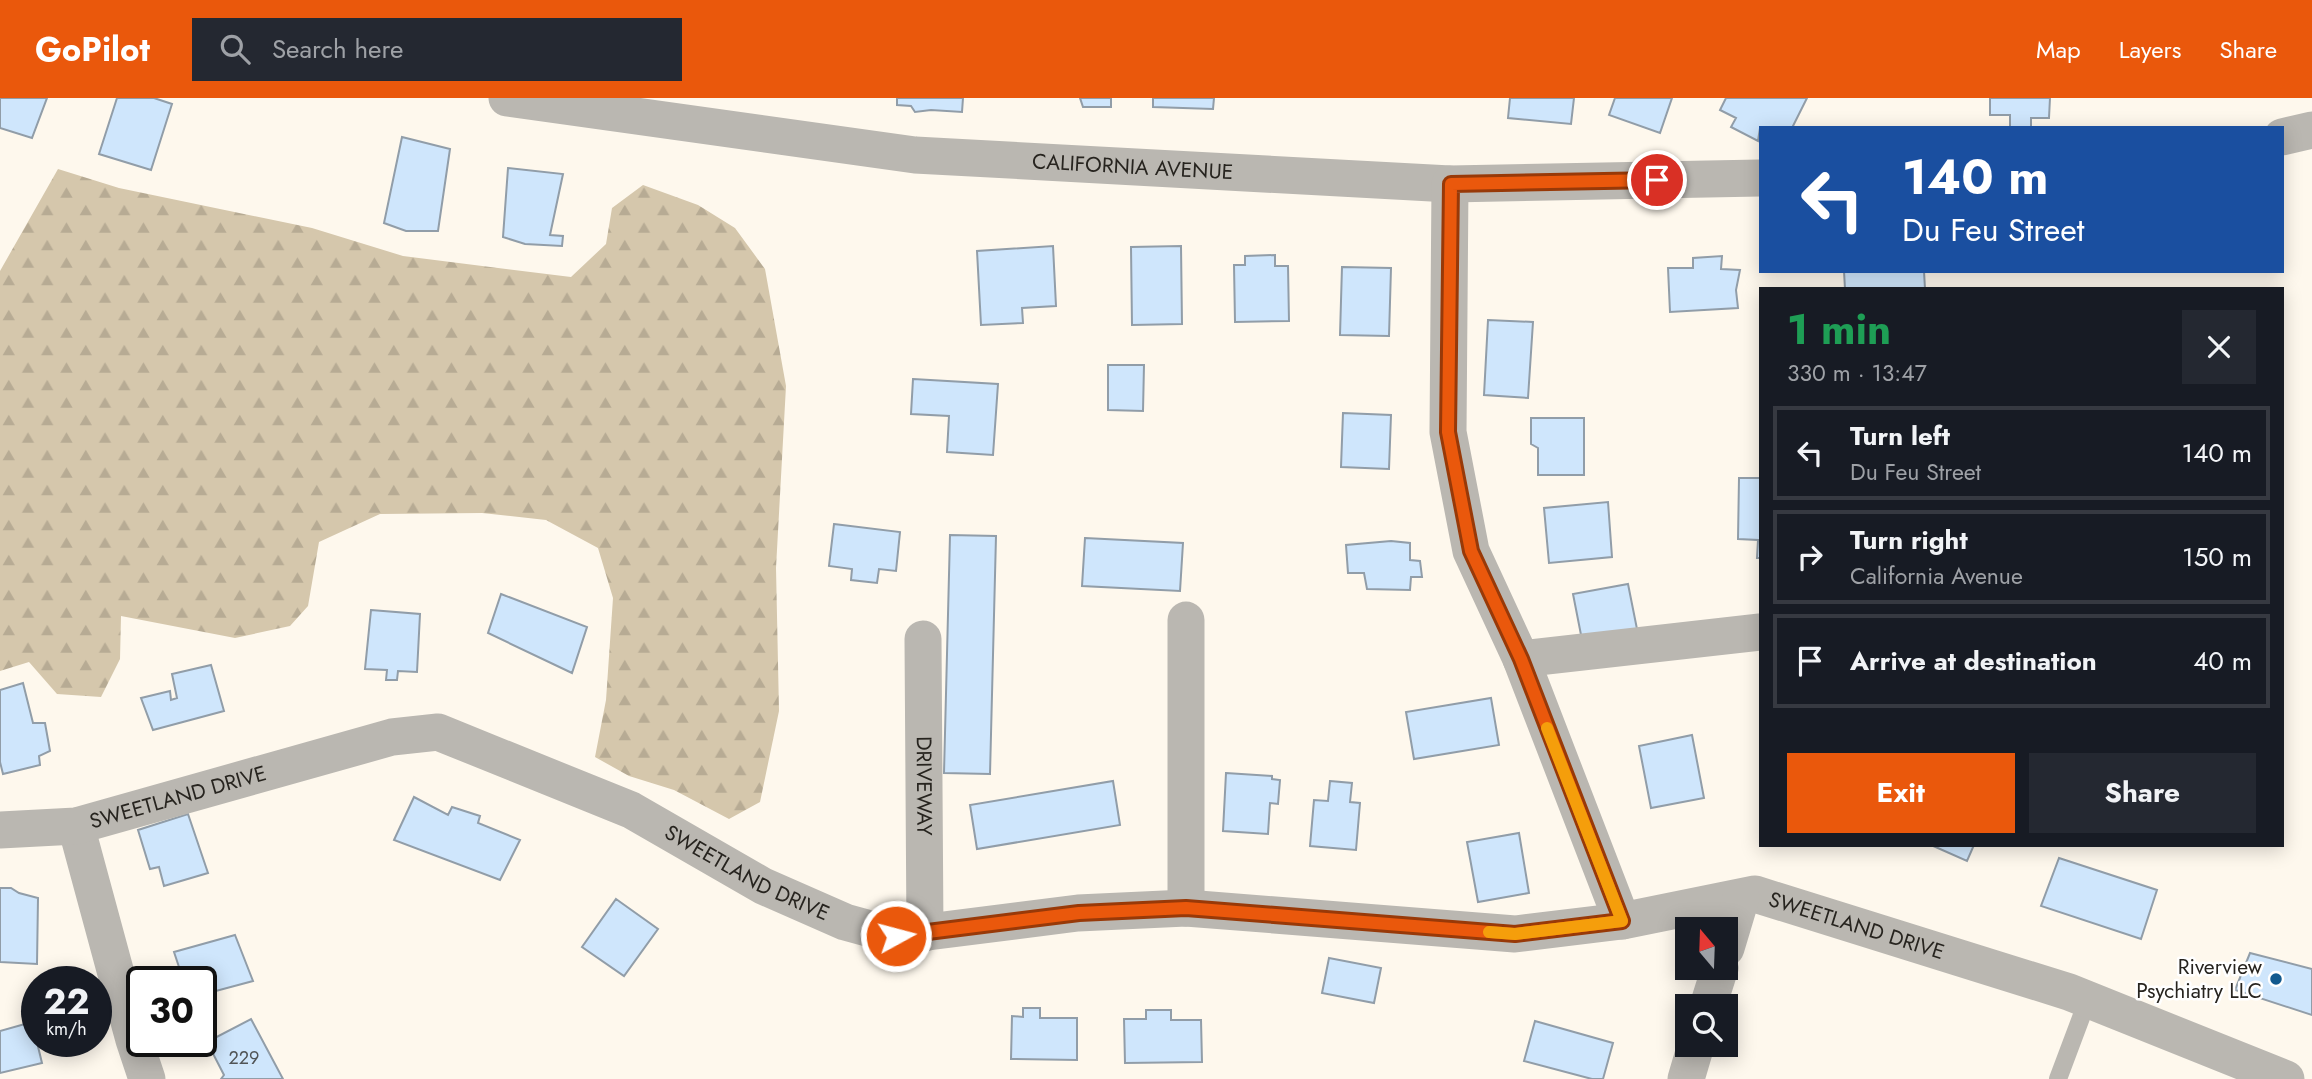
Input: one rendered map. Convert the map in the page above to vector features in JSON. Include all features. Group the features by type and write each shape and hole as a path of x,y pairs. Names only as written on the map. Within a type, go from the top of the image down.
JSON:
{"street":[{"name":"CALIFORNIA AVENUE","path":"507,98 915,155 1451,184 1759,178"},
{"path":"2284,137 2312,130"},
{"path":"1451,184 1448,432 1471,551 1521,659 1622,921"},
{"path":"1186,620 1186,908"},
{"path":"1521,659 1759,632"},
{"name":"DRIVEWAY","path":"923,639 925,933"},
{"name":"SWEETLAND DRIVE","path":"0,830 76,826 392,737 438,732 632,810 763,886 845,922 896,936 1079,913 1186,908 1515,934 1622,921 1755,894 2088,999 2286,1079"},
{"path":"76,826 146,1079"},
{"path":"1735,917 1741,898"},
{"path":"1686,1079 1692,1057"}],"lane":[{"path":"2058,1079 2088,999"}],"green space":[{"path":"58,169 119,188 312,228 403,256 571,277 606,244 612,208 643,185 698,205 735,228 765,269 786,386 776,568 779,711 760,802 729,819 674,790 629,776 595,757 606,700 613,598 598,548 546,520 482,513 380,514 319,542 308,606 290,626 235,638 121,616 120,659 101,697 57,694 29,662 0,671 0,271"}],"building":[{"path":"0,98 47,98 32,138 0,128"},
{"path":"117,98 154,98 172,104 151,170 99,154"},
{"path":"897,98 963,98 962,112 915,112 911,106 897,105"},
{"path":"1080,98 1111,98 1111,107 1083,107"},
{"path":"1153,98 1214,98 1213,109 1153,107"},
{"path":"1510,98 1574,98 1571,124 1508,118"},
{"path":"1615,98 1672,98 1660,133 1609,115"},
{"path":"1726,98 1807,98 1793,126 1759,126 1758,141 1731,127 1736,118 1720,110"},
{"path":"1990,98 2050,98 2049,118 2031,118 2031,126 2010,126 2010,115 1990,115"},
{"path":"402,137 450,149 438,231 406,231 384,223"},
{"path":"508,168 563,174 550,235 563,236 562,246 525,244 503,237"},
{"path":"1053,246 1056,306 1022,308 1023,323 981,325 977,251"},
{"path":"1181,246 1182,324 1132,325 1131,247"},
{"path":"1275,255 1275,266 1288,266 1289,321 1235,322 1234,265 1245,265 1245,256"},
{"path":"1722,256 1721,269 1740,270 1736,290 1738,308 1670,312 1668,268 1693,268 1693,258"},
{"path":"1342,267 1391,268 1389,336 1340,335"},
{"path":"1844,273 1924,273 1925,287 1845,287"},
{"path":"1488,320 1533,322 1528,398 1484,395"},
{"path":"1108,365 1144,365 1143,411 1108,410"},
{"path":"913,379 998,384 993,455 947,452 949,416 911,414"},
{"path":"1343,413 1391,415 1389,469 1341,467"},
{"path":"1531,418 1584,418 1584,475 1538,475 1538,448 1531,444"},
{"path":"1739,478 1759,478 1759,558 1758,540 1738,539"},
{"path":"1608,502 1612,557 1549,563 1544,508"},
{"path":"834,524 900,532 896,571 879,569 877,583 851,580 852,569 829,566"},
{"path":"950,535 996,536 990,774 944,773"},
{"path":"1085,538 1183,543 1180,591 1082,586"},
{"path":"1391,541 1410,543 1410,560 1420,561 1422,577 1411,577 1410,590 1367,589 1364,573 1348,573 1346,545"},
{"path":"1628,584 1638,634 1583,645 1573,594"},
{"path":"501,594 587,627 572,673 488,633"},
{"path":"371,610 420,614 417,672 398,671 397,680 386,680 387,670 365,669"},
{"path":"211,665 224,711 153,730 141,698 170,691 171,700 177,698 172,674"},
{"path":"23,683 33,723 45,723 50,751 39,756 40,765 3,774 0,762 0,690"},
{"path":"1491,698 1499,745 1414,759 1406,712"},
{"path":"1692,735 1704,798 1651,808 1639,746"},
{"path":"1226,773 1272,776 1272,779 1280,780 1278,804 1270,803 1268,834 1223,831"},
{"path":"1113,781 1120,825 977,849 970,805"},
{"path":"1330,781 1352,783 1350,802 1360,803 1356,850 1310,846 1314,800 1328,801"},
{"path":"414,797 448,815 452,807 480,816 478,823 520,840 500,880 394,840"},
{"path":"188,814 208,873 164,886 159,867 150,869 138,830"},
{"path":"1519,833 1529,893 1478,902 1467,842"},
{"path":"1936,847 1973,847 1967,861"},
{"path":"2059,858 2157,890 2141,939 2041,906"},
{"path":"0,888 11,888 38,898 37,964 0,962"},
{"path":"616,899 658,929 624,976 582,947"},
{"path":"235,935 253,981 217,991 217,966 179,966 174,952"},
{"name":"Riverview Psychiatry LLC","path":"2250,953 2312,969 2312,1015 2235,990"},
{"path":"1329,958 1381,968 1374,1003 1322,993"},
{"path":"1023,1008 1040,1008 1040,1018 1077,1018 1077,1060 1011,1059 1012,1016 1023,1017"},
{"path":"1146,1010 1171,1010 1171,1020 1201,1020 1202,1062 1125,1063 1124,1019 1146,1019"},
{"path":"251,1019 283,1079 221,1079 224,1075 215,1057 217,1057 217,1037"},
{"path":"1535,1021 1613,1043 1603,1079 1592,1079 1524,1061"},
{"path":"21,1025 21,1057 41,1057 42,1063 0,1073 0,1031"}],"slow traffic":[{"path":"1489,932 1515,934 1622,921 1547,728"}],"place":[{"name":"Riverview Psychiatry LLC","path":"2276,979"}],"route":[{"path":"896,936 1079,913 1186,908 1515,934 1622,921 1521,659 1471,551 1448,432 1451,184 1657,180"}]}
